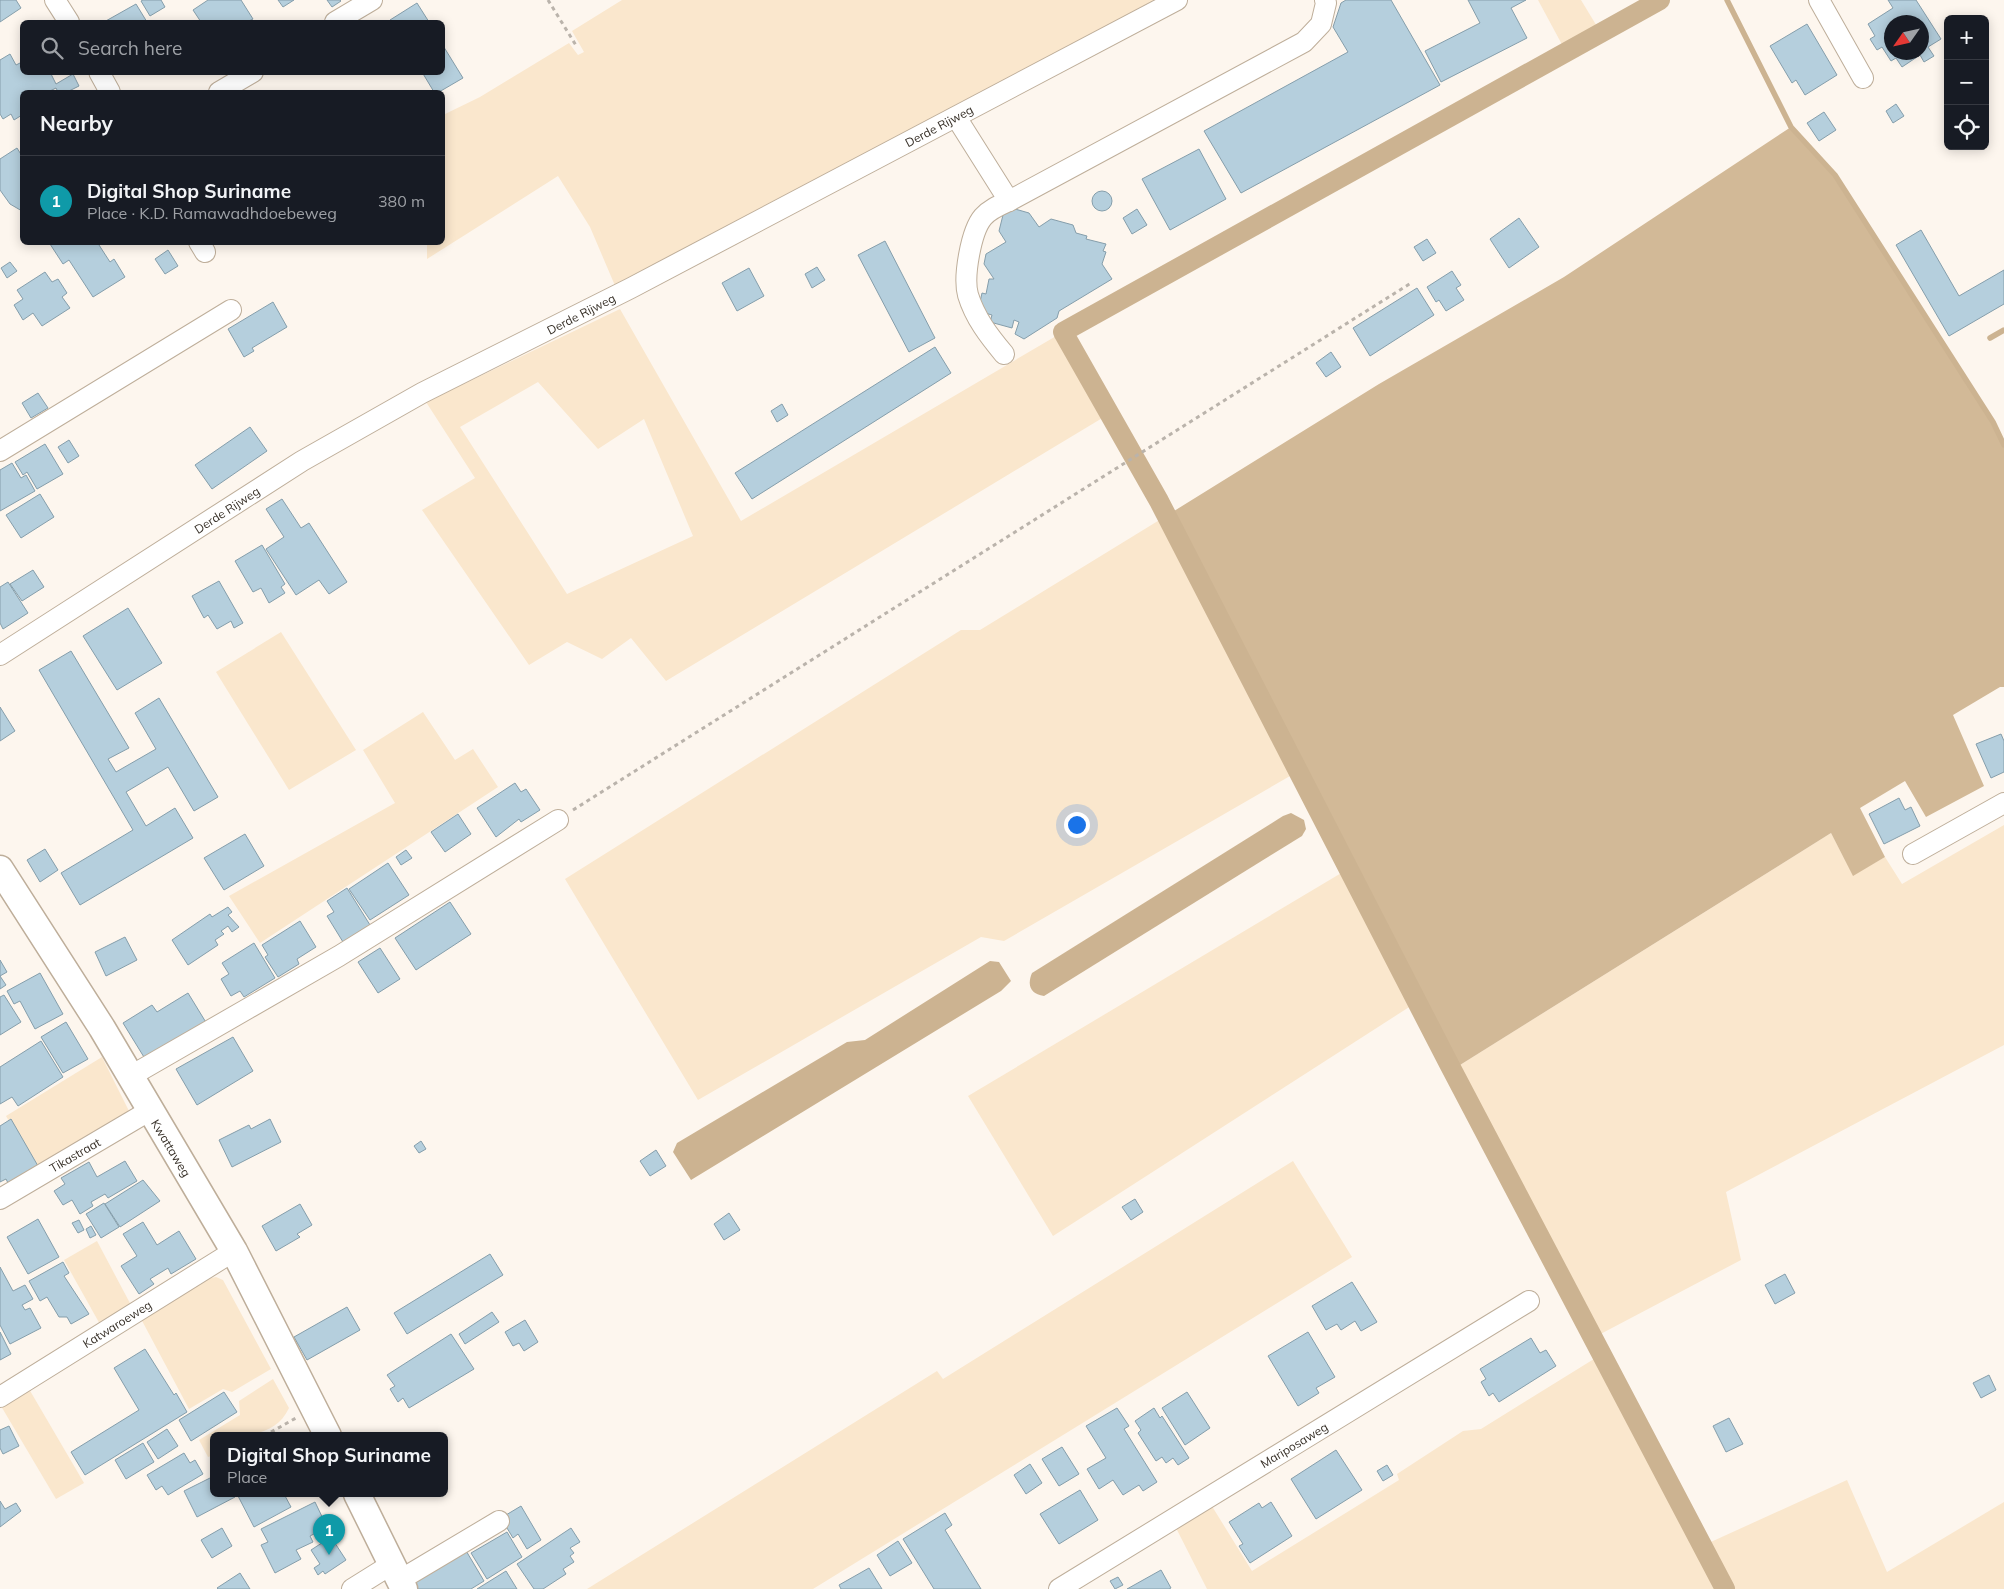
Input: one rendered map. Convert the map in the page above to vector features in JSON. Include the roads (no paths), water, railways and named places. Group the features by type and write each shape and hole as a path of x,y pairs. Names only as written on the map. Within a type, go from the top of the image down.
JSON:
{"main road":[{"name":"Kwattaweg","path":"0,869 83,998 234,1251 326,1432"},
{"path":"358,1497 399,1578"}],"street":[{"path":"55,0 68,20"},
{"path":"338,20 372,0"},
{"name":"Derde Rijweg","path":"0,655 302,461 422,393 631,288 1177,0"},
{"path":"1004,354 980,323 968,293 973,234 983,217 994,208 1009,202 1304,42 1322,24 1325,0"},
{"path":"1819,0 1863,78"},
{"path":"101,75 109,90"},
{"path":"222,90 247,75"},
{"path":"956,117 1009,202"},
{"path":"0,451 231,310"},
{"path":"1913,854 2004,803"},
{"path":"129,1077 338,956 558,820"},
{"name":"Tikastraat","path":"0,1199 149,1111"},
{"name":"Katwaroeweg","path":"0,1397 234,1251"},
{"name":"Mariposaweg","path":"1059,1589 1529,1301"},
{"path":"352,1589 399,1578 499,1521"}],"waterway":[{"path":"1660,0 1063,332 1159,501 1449,1064 1725,1589"},
{"path":"1727,0 1791,127 1835,175 1993,422 2004,445"},
{"path":"1990,338 2004,330"}],"place":[{"name":"Digital Shop Suriname","path":"329,1555"}]}
